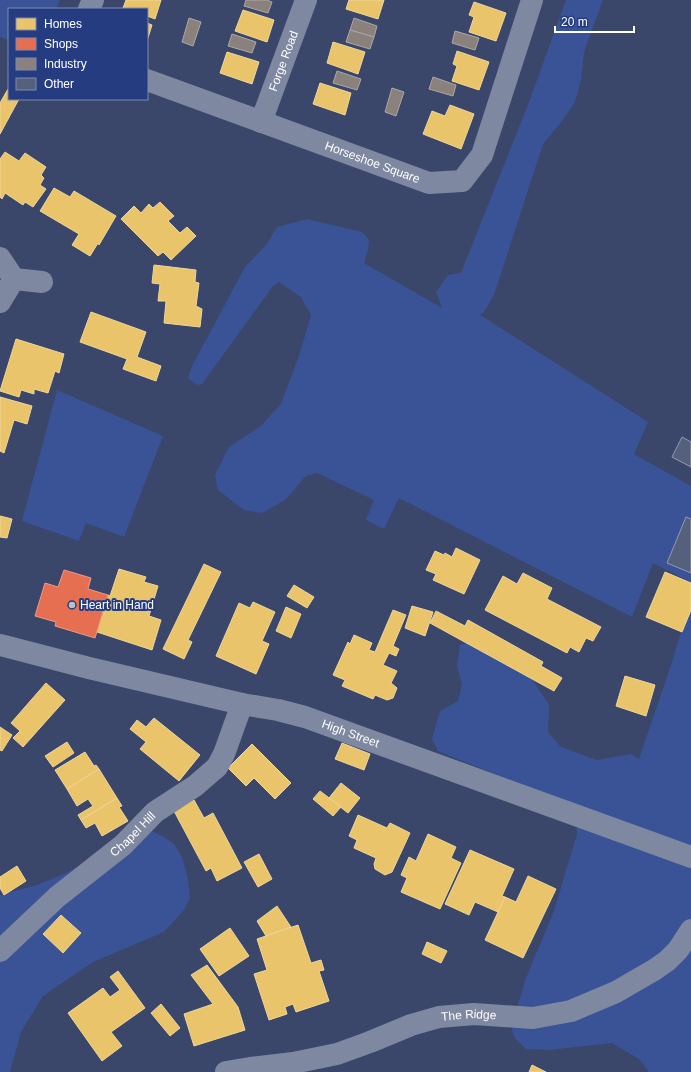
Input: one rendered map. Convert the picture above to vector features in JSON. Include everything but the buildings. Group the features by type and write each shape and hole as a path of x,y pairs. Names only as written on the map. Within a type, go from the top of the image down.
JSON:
{"street":[{"name":"Forge Road","path":"261,122 306,0"},
{"name":"Horseshoe Square","path":"148,80 429,183 462,181 482,155 532,0"},
{"path":"0,258 14,279"},
{"path":"14,279 42,282"},
{"path":"0,302 14,279"},
{"name":"High Street","path":"0,645 89,668 242,704 278,710 305,717 691,857"},
{"name":"Chapel Hill","path":"0,951 57,898 123,845 155,812 195,786 217,767 224,754 242,704"},
{"name":"The Ridge","path":"226,1072 293,1063 337,1054 411,1025 439,1017 474,1014 533,1018 571,1011 616,992 654,970 667,961 678,950 691,930"}],"shaded area":[{"path":"0,0 60,0 56,8 8,8 8,40 0,37"},
{"path":"566,0 603,0 584,52 581,80 575,102 543,144 494,295 484,312 480,315 648,422 634,454 691,486 691,582 653,563 632,617 399,498 384,529 366,520 374,500 317,473 306,476 285,500 262,513 244,510 218,490 215,475 229,447 261,426 281,404 299,356 311,315 301,297 279,282 273,286 202,384 197,385 188,378 192,366 245,267 266,245 277,227 307,219 362,232 369,240 364,263 442,308 436,292 448,275 461,273 529,102"},
{"path":"57,390 163,436 124,537 86,523 79,541 22,521"},
{"path":"691,599 691,1072 649,1072 639,1059 612,1043 549,1050 526,1049 515,1038 512,1031 515,1014 526,978 554,911 577,834 576,811 564,802 438,751 432,739 440,711 458,701 462,684 457,666 460,645 471,641 496,652 532,679 549,705 548,732 561,747 597,760 631,754 639,759 672,662"},
{"path":"152,831 174,844 182,857 188,879 190,898 184,910 164,932 93,962 43,996 21,1032 10,1072 0,1072 0,895 37,885 64,874 96,857 128,832"}],"place":[{"name":"Heart in Hand","path":"72,605"}]}
